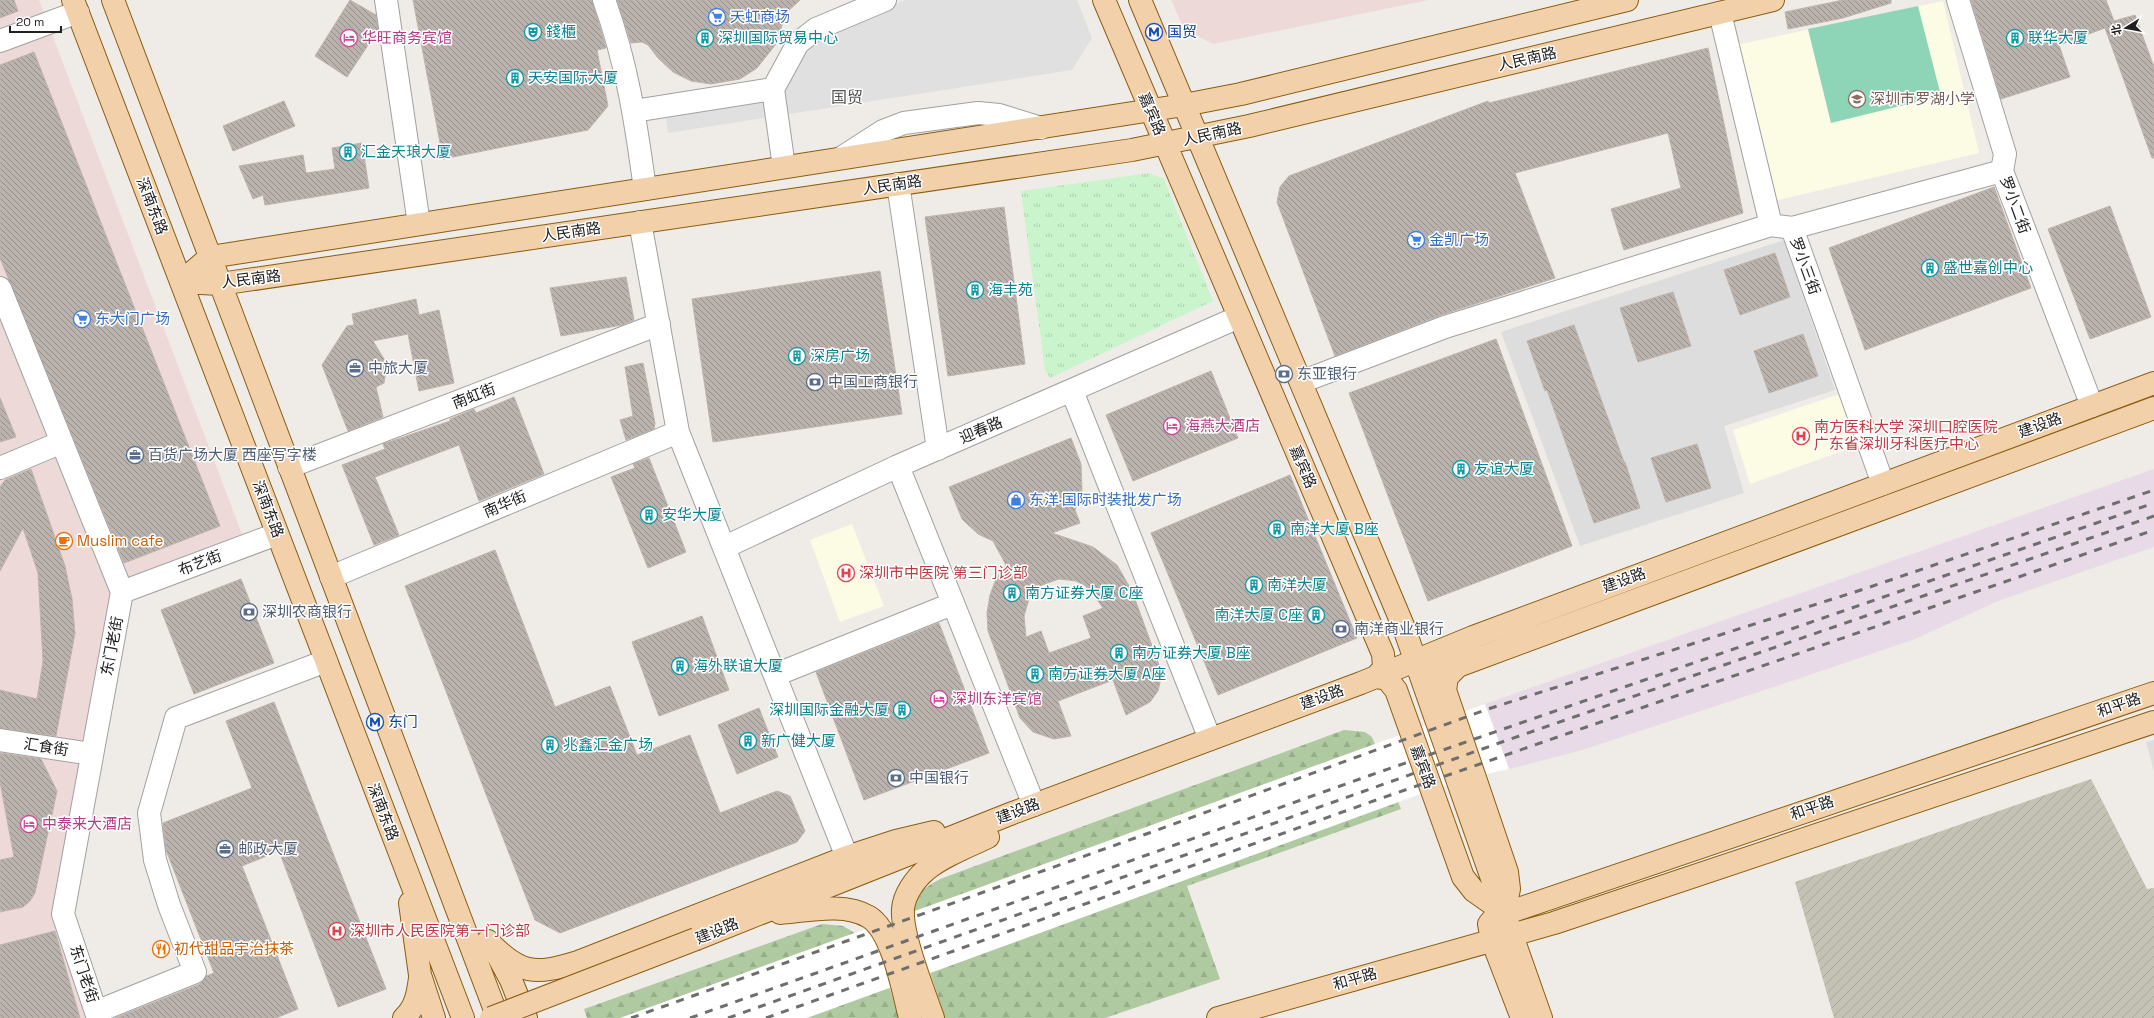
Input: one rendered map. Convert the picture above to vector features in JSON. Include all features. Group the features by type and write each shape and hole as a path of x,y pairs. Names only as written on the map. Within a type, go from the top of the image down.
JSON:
{"main road":[{"path":"113,0 498,1018"},
{"name":"嘉宾路","path":"1104,0 1383,654 1384,668 1376,677"},
{"name":"嘉宾路","path":"1140,0 1399,615 1416,660 1504,912 1502,937 1522,1018"},
{"name":"人民南路","path":"181,282 210,257 1184,105 1241,94 1627,0"},
{"name":"人民南路","path":"181,282 220,284 1165,143 1197,137 1773,0"},
{"name":"深南东路","path":"76,6 463,1018"},
{"name":"建设路","path":"492,1018 1067,792 1376,677 1473,637 2154,382"},
{"name":"建设路","path":"1426,690 1426,685 1430,677 1458,666 2154,408"},
{"path":"1458,666 1447,676 1445,685 1446,696 1507,872 1509,889 1504,912"},
{"name":"嘉宾路","path":"1376,677 1387,679 1396,690 1463,877 1474,891 1504,912"},
{"name":"和平路","path":"1504,912 2154,693"},
{"name":"和平路","path":"1218,1018 1572,917 2154,722"},
{"path":"934,1018 904,928 903,908 913,884 925,871 944,859 1032,815 1067,792"},
{"path":"488,941 502,956 516,965 529,970 557,968 607,951 847,857 896,841 1010,814"},
{"path":"405,868 420,974 434,1018"},
{"path":"442,868 511,980 526,1018"},
{"path":"753,916 838,909 853,911 869,917 882,930 888,944 910,1018"},
{"name":"嘉宾路","path":"1502,937 1541,1018"},
{"path":"404,1018 414,1005 418,996 420,974"}],"street":[{"path":"386,0 419,224"},
{"path":"604,0 620,43 634,111 645,189"},
{"path":"784,167 773,89 798,43 806,35 816,29 885,0"},
{"name":"罗小二街","path":"1958,0 2005,154 2002,171 2092,406"},
{"path":"0,41 76,6"},
{"name":"罗小三街","path":"1720,13 1781,227 1883,484"},
{"path":"634,111 773,89"},
{"path":"1301,382 1445,327 1781,227 2002,171"},
{"path":"898,184 938,449"},
{"path":"640,222 678,432 847,857"},
{"path":"0,288 122,592"},
{"name":"迎春路","path":"725,547 898,466 1239,317"},
{"name":"南虹街","path":"290,467 659,324"},
{"path":"1072,390 1210,739"},
{"name":"南华街","path":"331,577 678,432"},
{"path":"0,468 62,442"},
{"path":"898,466 952,604 1034,805"},
{"name":"布艺街","path":"122,592 277,534"},
{"name":"东门老街","path":"97,1015 63,914 122,592"},
{"path":"775,674 952,604"},
{"path":"97,1015 195,972 169,905 155,860 149,813 176,718 326,661"},
{"name":"汇食街","path":"0,740 92,754"}],"shaded area":[{"path":"0,0 39,0 250,555 127,603 75,914 110,1018 0,1018"},
{"path":"905,0 1077,0 1092,38 1072,70 668,133 666,118 785,98 783,85 810,40"},
{"path":"1171,0 1429,0 1213,44 1184,29"},
{"name":"深圳市罗湖小学","path":"1943,1 1979,153 1769,202 1736,45"},
{"path":"1784,240 1835,390 1724,426 1744,493 1580,546 1501,332"},
{"name":"南方医科大学 深圳口腔医院 广东省深圳牙科医疗中心","path":"1849,391 1868,442 1750,484 1733,430"},
{"path":"2154,469 2154,547 1998,601 1915,639 1579,751 1509,769 1485,704"},
{"name":"深圳市中医院 第三门诊部","path":"852,524 884,606 840,622 810,540"},
{"path":"2154,740 2154,772 2146,742"},
{"path":"2091,779 2147,889 2154,888 2154,1018 1834,1018 1795,882"}],"green space":[{"path":"1918,6 1941,96 1831,123 1808,29"},
{"path":"1150,173 1164,179 1213,301 1050,378 1045,370 1021,191"},
{"path":"1344,730 1365,732 1372,737 1401,809 1187,886 1220,979 1105,1018 945,1018 912,917 917,898 928,886 940,879"},
{"path":"822,924 843,926 862,937 889,986 899,1018 587,1018 584,1009"}],"pier":[{"path":"1485,704 1509,769 1477,776 1437,788 807,1018 620,1018"}],"building":[{"path":"0,0 14,0 18,11 0,18"},
{"name":"华旺商务宾馆","path":"350,0 376,15 378,30 347,77 315,56"},
{"name":"天安国际大厦","path":"413,0 592,0 606,48 597,50 608,106 588,130 443,159"},
{"name":"深圳国际贸易中心","path":"617,0 800,0 786,13 776,44 757,68 740,79 711,84 691,81 673,72 658,58 648,45 642,42 631,43"},
{"path":"1843,0 1891,0 1891,3 1843,18 1788,29 1785,12"},
{"path":"1971,0 2106,0 2114,21 2135,15 2154,67 2154,158 2152,158 2105,28 2059,45 2070,77 2001,99"},
{"name":"金凯广场","path":"1708,48 1743,213 1624,250 1611,209 1681,188 1668,133 1515,173 1555,278 1441,315 1335,356 1277,202 1280,187 1289,176 1488,101 1489,103"},
{"name":"东大门广场","path":"34,52 220,526 124,563 0,258 0,65"},
{"path":"284,101 295,126 233,151 223,126"},
{"name":"汇金天琅大厦","path":"362,143 369,188 265,205 263,195 253,199 239,166 303,155 306,173 335,169 332,148"},
{"name":"盛世嘉创中心","path":"1994,187 2031,288 1865,350 1829,248"},
{"path":"2110,206 2151,317 2090,339 2048,229"},
{"name":"海丰苑","path":"1004,207 1025,364 948,376 925,217"},
{"path":"1775,253 1790,297 1740,315 1724,270"},
{"name":"深房广场","path":"880,271 902,414 713,442 692,299"},
{"path":"626,277 634,320 622,325 561,336 550,288"},
{"path":"1673,292 1691,346 1638,362 1620,308"},
{"name":"中旅大厦","path":"416,299 419,315 439,310 454,383 419,391 408,334 373,341 384,359 386,371 384,383 376,387 383,417 348,431 322,365 347,326 354,325 352,314"},
{"path":"1574,325 1625,462 1640,508 1594,523 1547,390 1545,391 1527,341"},
{"path":"1803,334 1818,376 1769,393 1754,351"},
{"name":"友谊大厦","path":"1496,339 1572,546 1428,601 1349,393"},
{"path":"643,363 655,423 654,429 626,440 620,420 633,416 625,367"},
{"name":"海燕大酒店","path":"1211,371 1238,438 1133,481 1106,415"},
{"path":"514,397 544,474 479,501 459,445 375,477 399,535 374,545 342,465 385,449 383,444 450,421 450,419 474,409 476,413"},
{"path":"0,398 16,437 0,442"},
{"path":"1071,438 1081,464 1082,491 1075,510 1080,523 1052,533 1093,547 1117,565 1132,591 1159,665 1161,678 1158,691 1150,702 1126,715 1113,680 1058,701 1071,736 1054,739 1033,732 1020,718 988,631 987,613 990,595 996,579 1006,565 993,541 978,534 962,519 949,487","holes":["1059,579 1076,581 1091,591 1103,608 1083,616 1091,638 1049,653 1041,631 1026,637 1024,616 1029,599 1034,591 1042,585"]},
{"path":"1697,444 1711,488 1666,502 1651,458"},
{"name":"安华大厦","path":"649,458 686,552 648,568 611,477 635,468 633,464"},
{"path":"31,469 65,566 72,599 75,633 56,736 0,728 0,690 37,699 43,661 38,573 23,528 0,571 0,487 5,480"},
{"name":"南洋大厦","path":"1290,475 1357,638 1218,695 1151,533"},
{"name":"兆鑫汇金广场","path":"495,550 555,707 610,686 637,755 690,735 720,813 777,791 790,796 805,831 797,842 560,933 535,920 405,586"},
{"path":"241,579 274,663 194,694 161,610"},
{"name":"海外联谊大厦","path":"702,616 729,690 659,716 632,642"},
{"name":"深圳国际金融大厦","path":"939,623 989,753 864,800 816,672"},
{"name":"邮政大厦","path":"274,702 386,989 338,1007 279,851 242,866 298,1009 276,1018 115,1018 200,984 206,976 214,973 166,850 163,823 252,788 226,721"},
{"name":"新广健大厦","path":"759,708 778,757 737,774 718,725"},
{"name":"中泰来大酒店","path":"0,753 41,759 57,791 35,893 30,901 23,907 0,912 0,860 14,857 0,782"},
{"path":"55,931 80,1018 0,1018 0,945"}],"railway":[{"path":"631,1018 1149,833 1488,709 1864,589 2154,490"},
{"path":"690,1018 1371,775 2154,503"},
{"path":"728,1018 1499,743 2154,516"},
{"path":"766,1018 1379,799 2154,530"}],"place":[{"name":"天虹商场","path":"717,17"},
{"name":"錢櫃","path":"533,32"},
{"name":"国贸","path":"1154,32"},
{"name":"华旺商务宾馆","path":"349,38"},
{"name":"深圳国际贸易中心","path":"705,38"},
{"name":"联华大厦","path":"2015,38"},
{"name":"天安国际大厦","path":"515,78"},
{"name":"深圳市罗湖小学","path":"1857,99"},
{"name":"汇金天琅大厦","path":"348,152"},
{"name":"金凯广场","path":"1416,240"},
{"name":"盛世嘉创中心","path":"1930,268"},
{"name":"海丰苑","path":"975,290"},
{"name":"东大门广场","path":"82,319"},
{"name":"深房广场","path":"797,356"},
{"name":"中旅大厦","path":"355,368"},
{"name":"东亚银行","path":"1284,374"},
{"name":"中国工商银行","path":"815,382"},
{"name":"海燕大酒店","path":"1172,426"},
{"name":"南方医科大学 深圳口腔医院 广东省深圳牙科医疗中心","path":"1801,436"},
{"name":"百货广场大厦 西座写字楼","path":"135,455"},
{"name":"友谊大厦","path":"1461,469"},
{"name":"东洋·国际时装批发广场","path":"1016,500"},
{"name":"安华大厦","path":"649,515"},
{"name":"南洋大厦 B座","path":"1277,529"},
{"name":"Muslim cafe","path":"64,541"},
{"name":"深圳市中医院 第三门诊部","path":"846,573"},
{"name":"南洋大厦","path":"1254,585"},
{"name":"南方证券大厦 C座","path":"1012,593"},
{"name":"深圳农商银行","path":"249,612"},
{"name":"南洋大厦 C座","path":"1316,615"},
{"name":"南洋商业银行","path":"1341,629"},
{"name":"南方证券大厦 B座","path":"1119,653"},
{"name":"海外联谊大厦","path":"680,666"},
{"name":"南方证券大厦 A座","path":"1035,674"},
{"name":"深圳东洋宾馆","path":"939,699"},
{"name":"深圳国际金融大厦","path":"902,710"},
{"name":"东门","path":"375,722"},
{"name":"新广健大厦","path":"748,741"},
{"name":"兆鑫汇金广场","path":"550,745"},
{"name":"中国银行","path":"896,778"},
{"name":"中泰来大酒店","path":"29,824"},
{"name":"邮政大厦","path":"225,849"},
{"name":"深圳市人民医院第一门诊部","path":"337,931"},
{"name":"初代甜品宇治抹茶","path":"161,949"}],"district":[{"name":"国贸","path":"847,97"}]}
